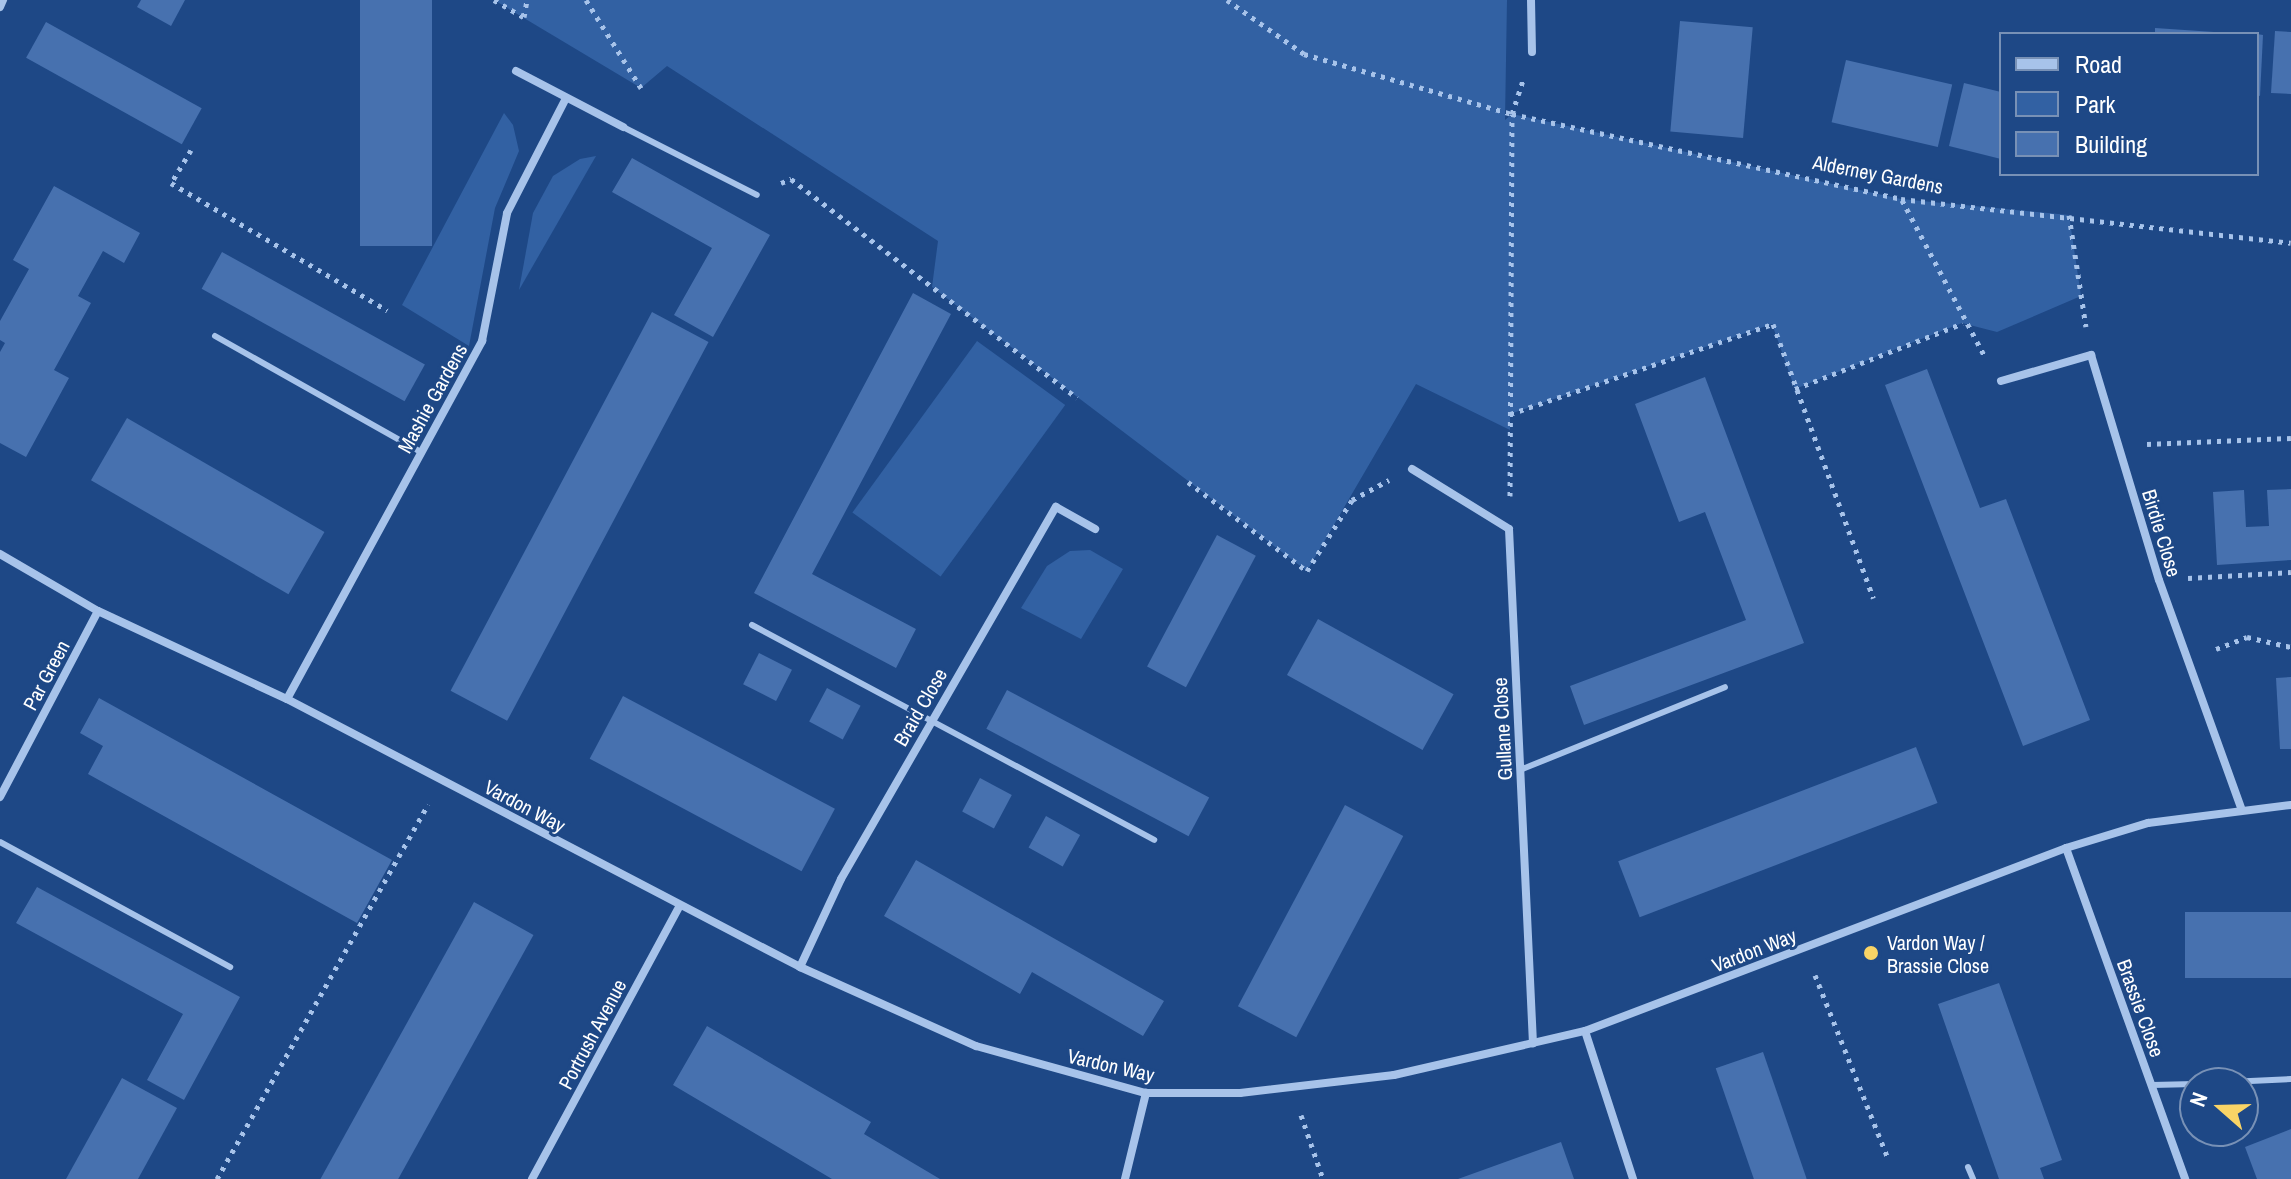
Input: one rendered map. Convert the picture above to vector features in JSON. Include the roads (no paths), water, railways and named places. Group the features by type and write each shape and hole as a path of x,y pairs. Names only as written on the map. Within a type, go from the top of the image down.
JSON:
{"street":[{"path":"0,7 3,0"},
{"path":"1531,0 1532,52"},
{"path":"516,71 623,127"},
{"name":"Mashie Gardens","path":"287,699 482,341 507,213 566,98"},
{"name":"Birdie Close","path":"2001,381 2091,355 2159,580 2241,808"},
{"name":"Gullane Close","path":"1412,469 1509,529 1533,1043"},
{"name":"Braid Close","path":"800,967 841,879 1056,507 1095,529"},
{"name":"Vardon Way","path":"0,554 98,611 287,699 800,967 976,1046 1146,1093 1292,1087 1394,1075 1585,1031 2066,848 2148,823 2241,808 2291,805"},
{"name":"Par Green","path":"0,797 98,611"},
{"name":"Brassie Close","path":"2066,848 2185,1179"},
{"name":"Portrush Avenue","path":"535,1178 680,905"},
{"path":"1585,1031 1633,1179"},
{"path":"1125,1179 1146,1093"}],"lane":[{"path":"623,127 757,195"},
{"path":"215,336 421,452"},
{"path":"752,625 1154,840"},
{"path":"1520,770 1725,687"},
{"path":"0,842 230,967"},
{"path":"2259,1081 2291,1079"},
{"path":"2152,1085 2179,1084"},
{"path":"1968,1167 1973,1179"}],"place":[{"name":"Vardon Way / Brassie Close","path":"1871,953"}]}
